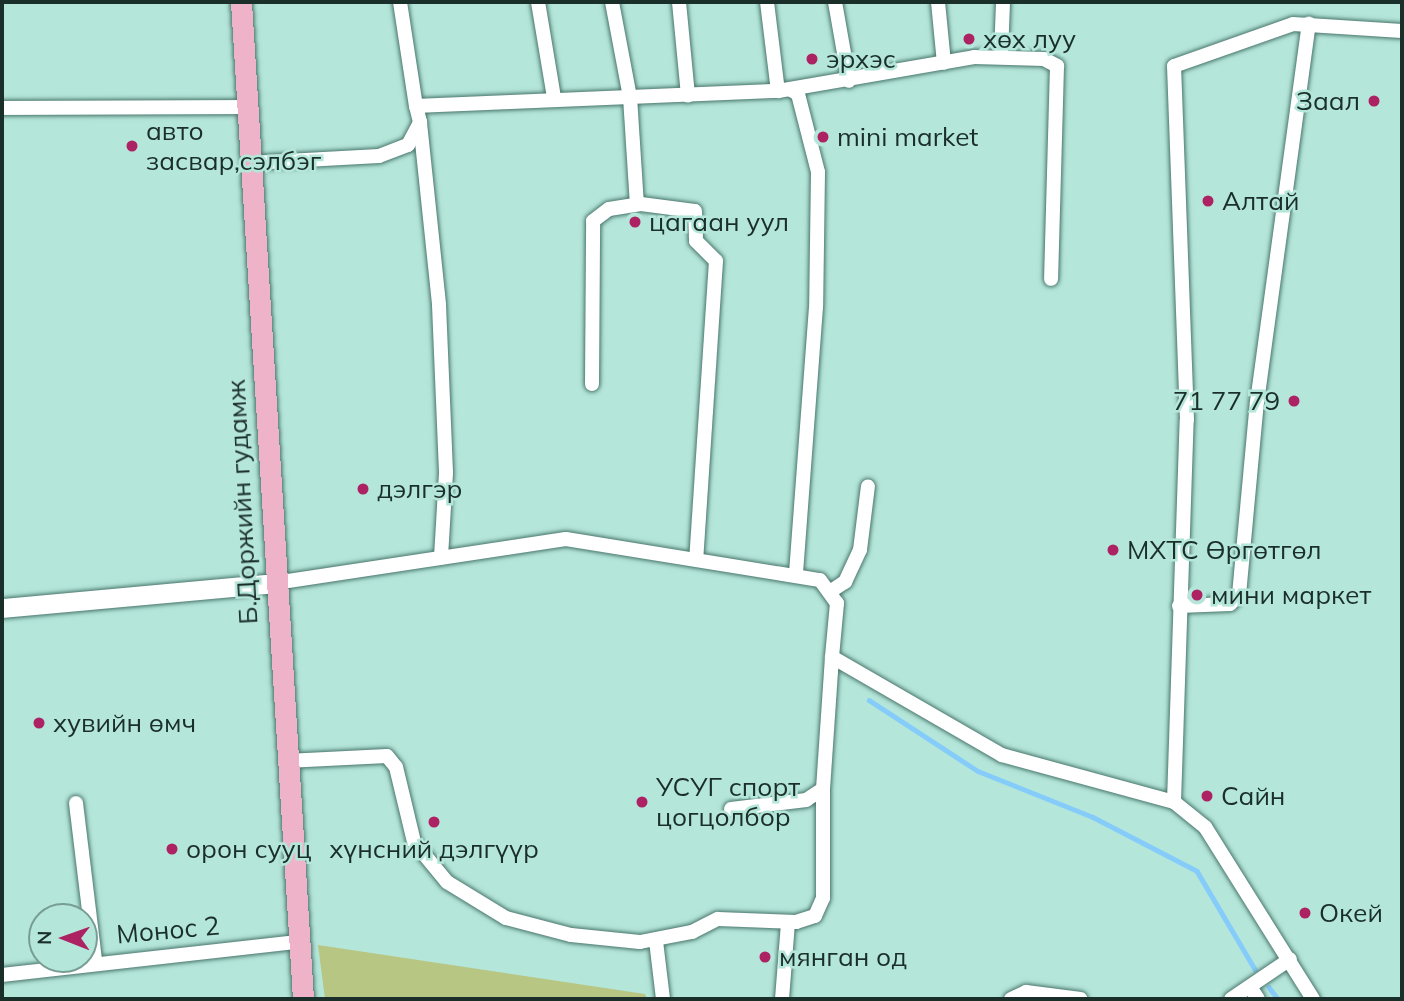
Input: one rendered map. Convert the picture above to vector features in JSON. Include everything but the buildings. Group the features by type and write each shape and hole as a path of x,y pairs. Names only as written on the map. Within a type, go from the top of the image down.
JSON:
{"main road":[{"name":"Б.Доржийн гудамж","path":"241,2 297,943 303,999"},
{"path":"2,608 275,583"}],"street":[{"path":"400,2 415,106 420,122 440,318 446,473 441,558"},
{"path":"538,2 554,98"},
{"path":"612,2 629,97 637,204"},
{"path":"679,2 688,96"},
{"path":"767,2 785,91"},
{"path":"835,2 849,81"},
{"path":"938,2 944,63"},
{"path":"1001,55 1003,2"},
{"path":"1174,802 1187,420 1174,66 1309,23 1402,31"},
{"path":"1179,606 1230,604 1239,595 1257,402 1309,23"},
{"path":"415,106 554,98 785,91 1001,55 1057,66 1051,279"},
{"path":"785,91 799,94 818,172 816,307 796,575"},
{"path":"2,108 247,107"},
{"path":"250,163 379,156 408,145 420,122"},
{"path":"592,384 593,221 609,209 637,204 695,211 696,241 716,261 712,398 696,559"},
{"path":"831,591 845,582 860,550 868,486"},
{"path":"275,583 566,539 820,580 831,591 837,603 823,789 822,906 811,918 788,922 718,919 656,941 571,935 506,918 447,882 414,842 396,767 387,756 286,761"},
{"path":"832,657 1002,755 1174,802 1205,828 1313,999"},
{"path":"731,809 806,800 823,789"},
{"path":"76,803 88,903"},
{"path":"782,999 788,922"},
{"path":"656,941 663,999"},
{"name":"Монос 2","path":"98,961 297,943"},
{"path":"1231,999 1254,993 1290,959"},
{"name":"Монос 2","path":"2,975 28,971"},
{"path":"1010,999 1026,992 1082,999"}],"green space":[{"path":"318,945 645,994 647,999 325,999"}],"waterway":[{"path":"869,700 978,771 1093,817 1197,871 1255,969"},
{"path":"1269,987 1278,999"}],"place":[{"name":"хөх луу","path":"969,39"},
{"name":"эрхэс","path":"812,59"},
{"name":"Заал","path":"1374,101"},
{"name":"mini market","path":"823,137"},
{"name":"авто засвар,сэлбэг","path":"132,146"},
{"name":"Алтай","path":"1208,201"},
{"name":"цагаан уул","path":"635,222"},
{"name":"71 77 79","path":"1294,401"},
{"name":"дэлгэр","path":"363,489"},
{"name":"МХТС Өргөтгөл","path":"1113,550"},
{"name":"мини маркет","path":"1197,595"},
{"name":"хувийн өмч","path":"39,723"},
{"name":"Сайн","path":"1207,796"},
{"name":"УСУГ спорт цогцолбор","path":"642,802"},
{"name":"хүнсний дэлгүүр","path":"434,822"},
{"name":"орон сууц","path":"172,849"},
{"name":"Окей","path":"1305,913"},
{"name":"мянган од","path":"765,957"}]}
